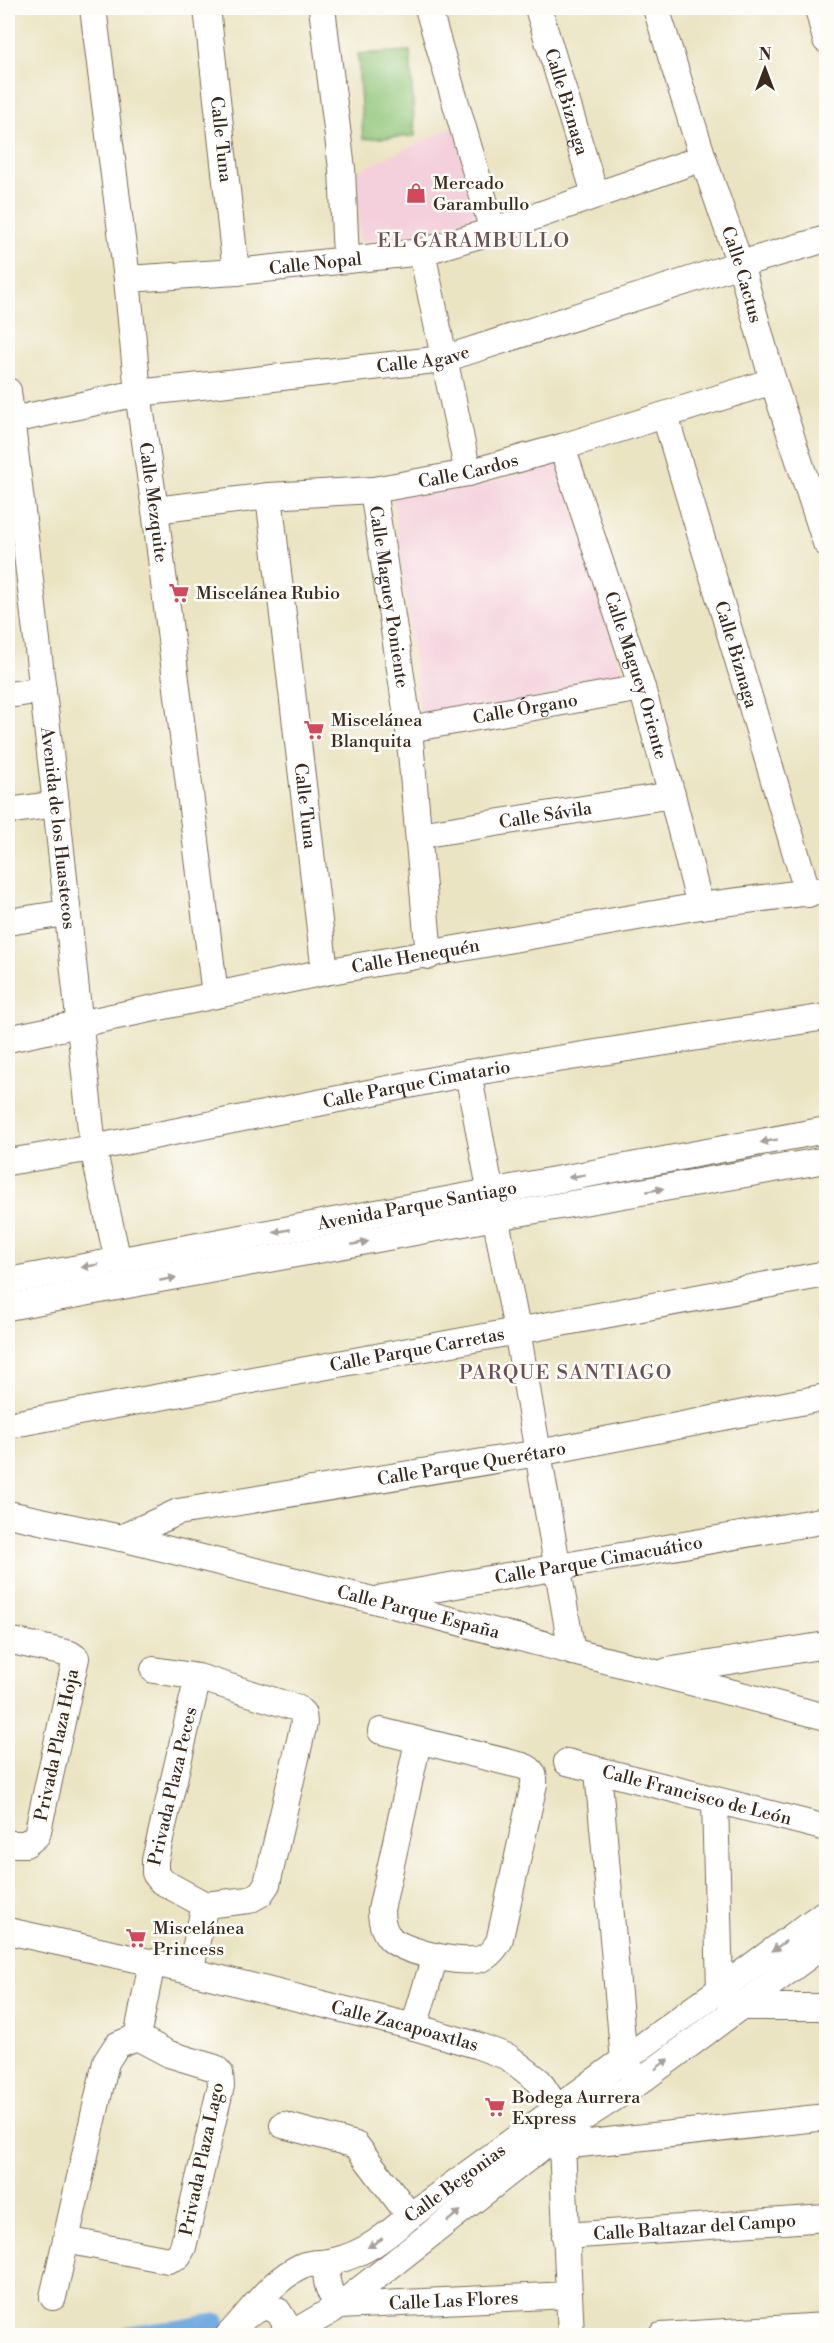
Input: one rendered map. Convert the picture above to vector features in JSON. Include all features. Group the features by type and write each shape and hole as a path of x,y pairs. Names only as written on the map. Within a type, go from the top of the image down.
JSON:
{"street":[{"name":"Calle Mezquite","path":"93,8 127,279 138,393 155,510 216,995"},
{"name":"Calle Tuna","path":"207,8 236,272"},
{"path":"321,8 342,169 346,259"},
{"path":"428,8 493,231"},
{"name":"Calle Biznaga","path":"538,8 595,194"},
{"name":"Calle Cactus","path":"656,8 703,158 740,264 773,381 826,543"},
{"path":"818,8 826,40"},
{"name":"Calle Nopal","path":"127,279 236,272 422,252 493,231 703,158"},
{"name":"Calle Agave","path":"10,421 138,393 444,359 740,264 826,239"},
{"path":"422,252 468,473"},
{"name":"Calle Cardos","path":"155,510 269,496 373,490 468,473 665,416 773,381"},
{"name":"Avenida de los Huastecos","path":"8,392 19,577 43,690 93,1148 118,1261"},
{"name":"Calle Biznaga","path":"665,416 817,892"},
{"name":"Calle Maguey Oriente","path":"562,447 642,688 700,906"},
{"name":"Calle Maguey Poniente","path":"373,490 409,729 429,956"},
{"name":"Calle Tuna","path":"269,496 325,972"},
{"name":"Calle Órgano","path":"409,729 642,688"},
{"path":"8,695 43,690"},
{"name":"Calle Sávila","path":"419,835 672,795"},
{"path":"8,811 56,804"},
{"name":"Calle Henequén","path":"8,1039 325,972 429,956 700,906 817,892"},
{"path":"8,922 66,913"},
{"name":"Calle Parque Cimatario","path":"8,1162 93,1148 468,1073 826,1017"},
{"path":"468,1073 517,1330 572,1652"},
{"name":"Avenida Parque Santiago","path":"8,1281 826,1130"},
{"name":"Avenida Parque Santiago","path":"8,1307 496,1217 826,1160"},
{"name":"Calle Parque Carretas","path":"8,1425 826,1274"},
{"name":"Calle Parque Querétaro","path":"121,1538 178,1512 538,1453 826,1397"},
{"name":"Calle Parque España","path":"8,1514 121,1538 373,1600 826,1717"},
{"name":"Calle Parque Cimacuático","path":"373,1600 559,1569 826,1520"},
{"name":"Privada Plaza Hoja","path":"8,1640 70,1654 76,1658 37,1835 26,1844 8,1845"},
{"path":"658,1673 826,1645"},
{"path":"154,1670 198,1677 297,1708 304,1718 267,1884 261,1894 249,1900 205,1905 190,1971"},
{"name":"Privada Plaza Peces","path":"198,1677 155,1860 155,1873 161,1881 205,1905"},
{"path":"381,1731 418,1742 523,1766 529,1768 534,1778 499,1942 482,1958 454,1959 435,1956 392,1940 384,1929 381,1919 381,1910 418,1742"},
{"name":"Calle Francisco de León","path":"567,1762 826,1828"},
{"path":"598,1771 624,2061 639,2082"},
{"path":"715,1801 720,1990 739,2007 826,2007"},
{"name":"Calle Begonias","path":"285,2336 339,2306 560,2129 624,2061 826,1912"},
{"name":"Calle Zacapoaxtlas","path":"8,1931 190,1971 414,2027 476,2045 508,2057 539,2081 560,2129"},
{"name":"Calle Begonias","path":"228,2336 251,2313 270,2287 287,2275 305,2265 335,2261 376,2245 410,2216 639,2082 826,1942"},
{"path":"414,2027 435,1956"},
{"path":"53,2297 106,2062 117,2045 127,2039 137,2037 152,1963"},
{"name":"Privada Plaza Lago","path":"66,2240 168,2260 178,2256 183,2247 221,2079 216,2068 209,2064 169,2054 137,2037"},
{"path":"571,2336 560,2129 826,2117"},
{"path":"283,2125 356,2145 410,2216"},
{"name":"Calle Baltazar del Campo","path":"565,2236 826,2218"},
{"path":"335,2261 326,2272 327,2286 339,2306"},
{"name":"Calle Las Flores","path":"339,2306 569,2295"},
{"path":"251,2313 264,2306 278,2311 286,2324 285,2336"},
{"path":"661,2336 826,2326"}],"shaded area":[{"name":"Mercado Garambullo","path":"454,126 480,214 419,234 360,242 356,172"},
{"path":"559,462 624,679 422,721 393,496 482,485"}],"green space":[{"path":"410,51 415,136 363,139 358,54"}],"waterway":[{"path":"127,2336 216,2323"}],"place":[{"name":"Mercado Garambullo","path":"416,193"},
{"name":"Miscelánea Rubio","path":"179,593"},
{"name":"Miscelánea Blanquita","path":"314,730"},
{"name":"Miscelánea Princess","path":"136,1938"},
{"name":"Bodega Aurrera Express","path":"495,2107"}],"district":[{"name":"EL GARAMBULLO","path":"474,241"},
{"name":"PARQUE SANTIAGO","path":"566,1373"}]}
